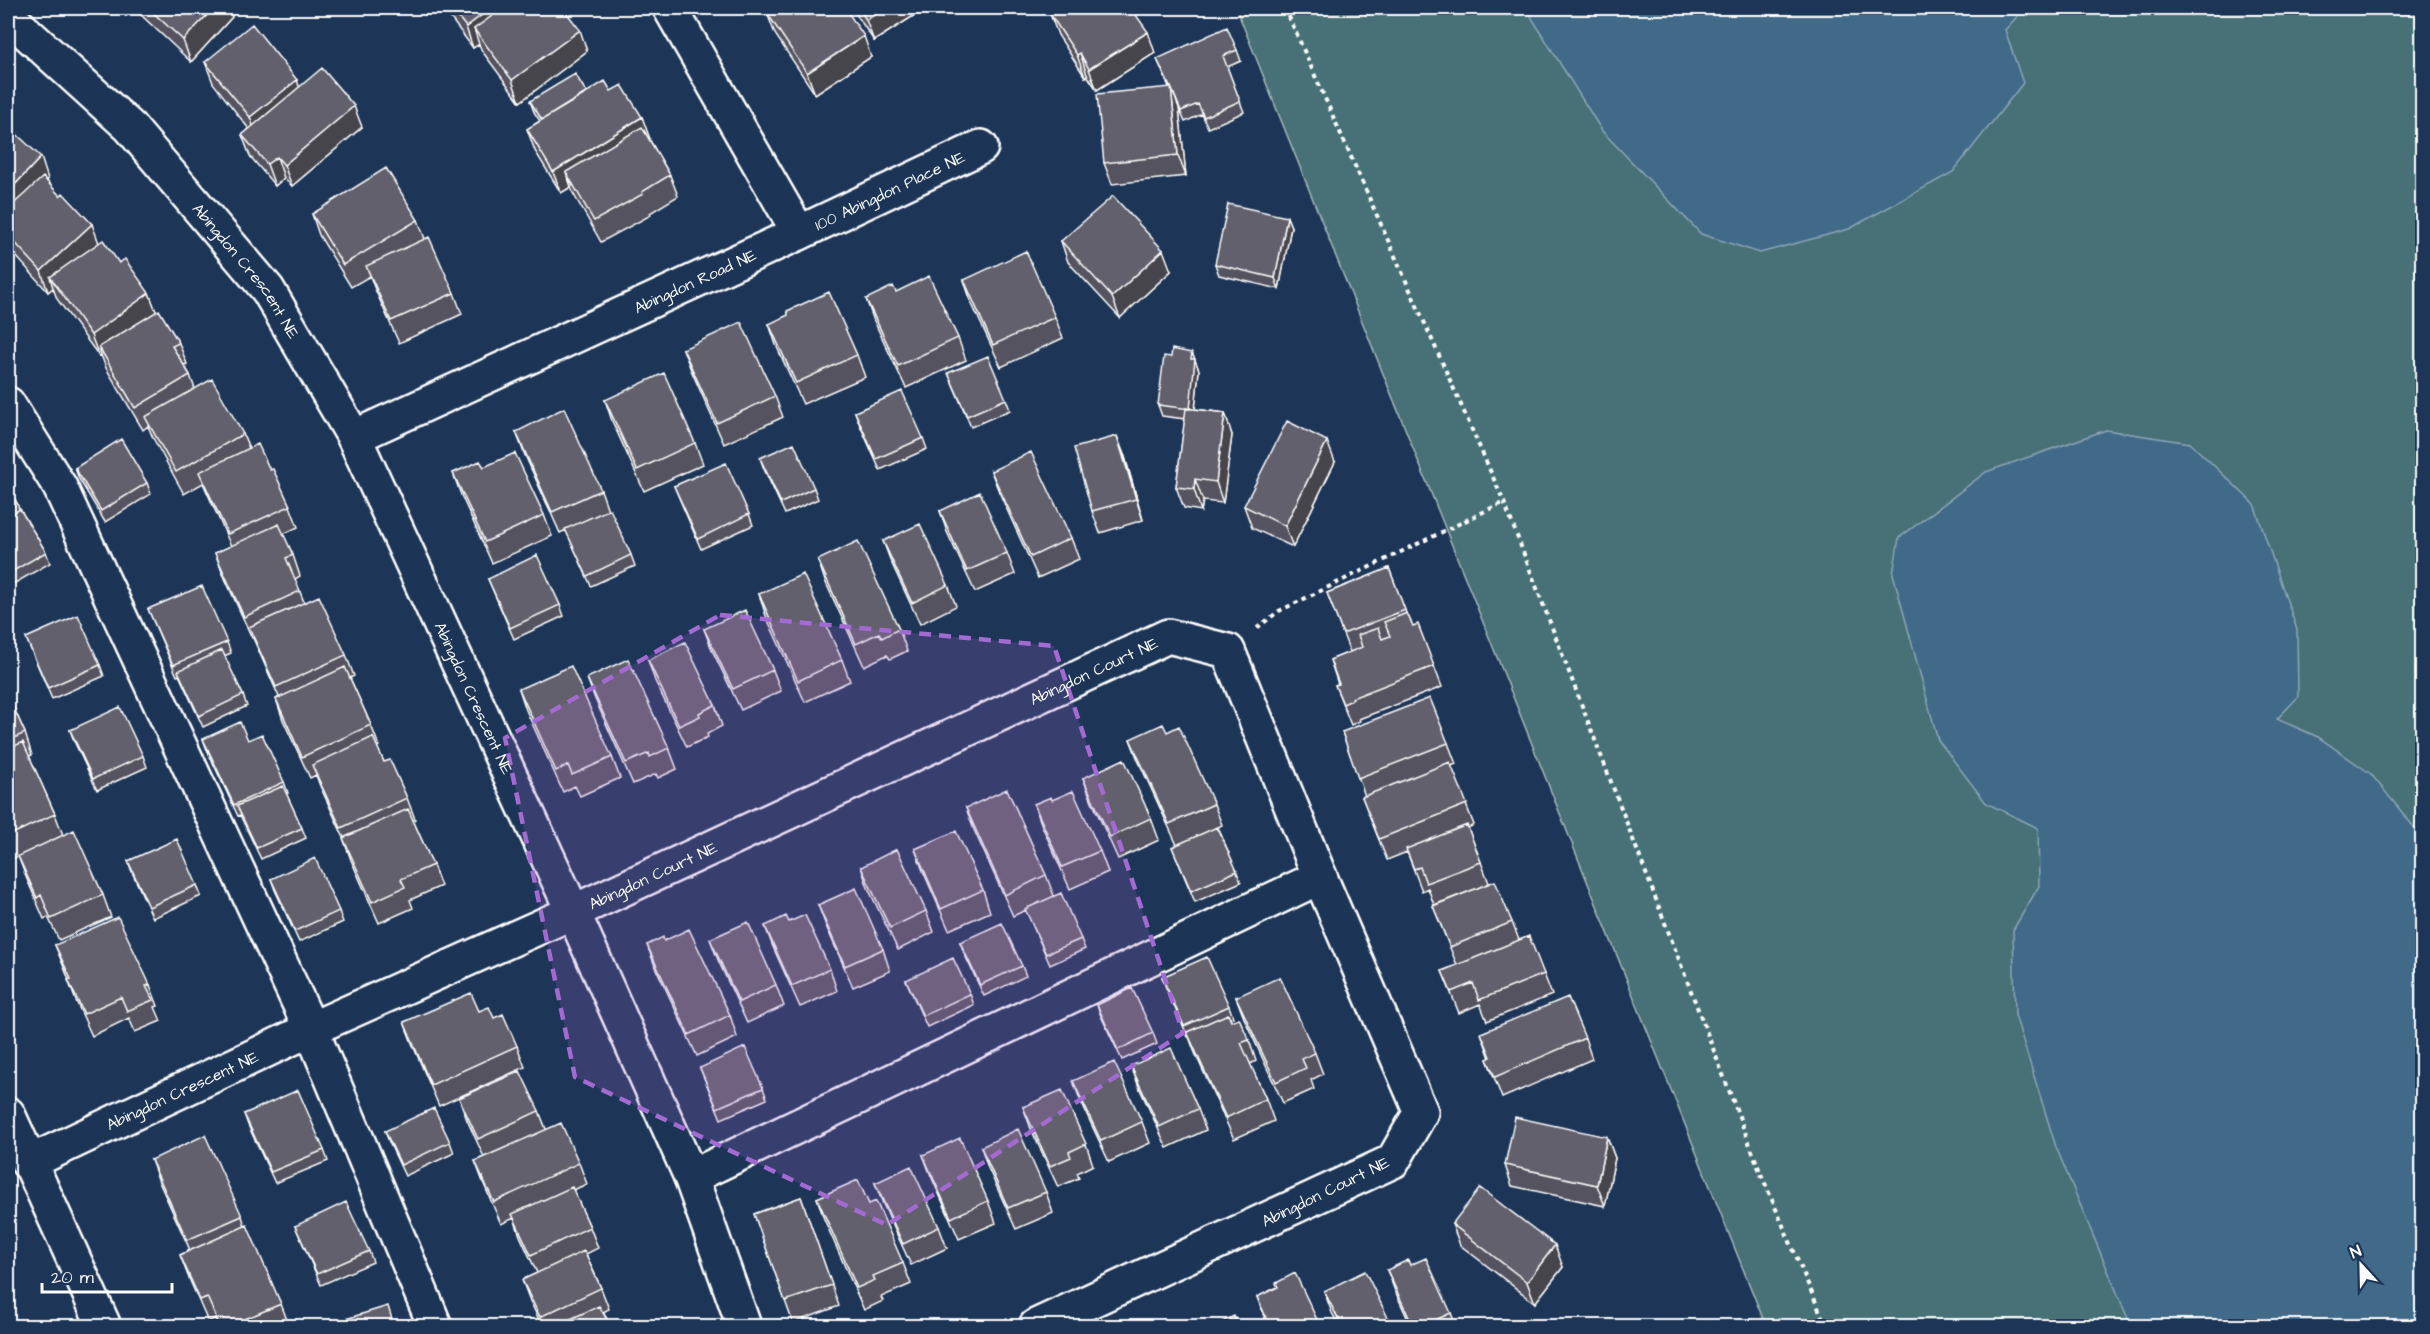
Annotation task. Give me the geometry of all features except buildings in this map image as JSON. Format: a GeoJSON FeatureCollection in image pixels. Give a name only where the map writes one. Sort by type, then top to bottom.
{"type":"FeatureCollection","features":[{"type":"Feature","properties":{"kind":"street"},"geometry":{"type":"LineString","coordinates":[[670,8],[799,233]]}},
{"type":"Feature","properties":{"kind":"street","name":"Abingdon Crescent NE"},"geometry":{"type":"LineString","coordinates":[[8,16],[130,127],[268,291],[354,437],[573,912],[311,1029],[28,1163]]}},
{"type":"Feature","properties":{"kind":"street","name":"100 Abingdon Place NE"},"geometry":{"type":"LineString","coordinates":[[799,233],[981,147]]}},
{"type":"Feature","properties":{"kind":"street","name":"Abingdon Road NE"},"geometry":{"type":"LineString","coordinates":[[354,437],[799,233]]}},
{"type":"Feature","properties":{"kind":"street"},"geometry":{"type":"LineString","coordinates":[[8,404],[60,487],[311,1029],[435,1326]]}},
{"type":"Feature","properties":{"kind":"street","name":"Abingdon Court NE"},"geometry":{"type":"LineString","coordinates":[[744,1326],[691,1177],[573,912],[1168,636],[1228,651],[1320,877],[1421,1112],[1393,1161],[1036,1326]]}},
{"type":"Feature","properties":{"kind":"street"},"geometry":{"type":"LineString","coordinates":[[691,1177],[1320,877]]}},
{"type":"Feature","properties":{"kind":"street"},"geometry":{"type":"LineString","coordinates":[[8,1114],[28,1163],[104,1326]]}},
{"type":"Feature","properties":{"kind":"path"},"geometry":{"type":"LineString","coordinates":[[1285,8],[1504,502],[1761,1174],[1826,1326]]}},
{"type":"Feature","properties":{"kind":"path"},"geometry":{"type":"LineString","coordinates":[[1228,651],[1279,611],[1504,502]]}},
{"type":"Feature","properties":{"kind":"highlighted area"},"geometry":{"type":"Polygon","coordinates":[[[720,615],[1054,646],[1183,1033],[887,1225],[575,1077],[505,738],[720,615]]]}},
{"type":"Feature","properties":{"kind":"green space"},"geometry":{"type":"Polygon","coordinates":[[[1236,8],[2422,8],[2422,1326],[1766,1326],[1236,8]]]}},
{"type":"Feature","properties":{"kind":"water"},"geometry":{"type":"Polygon","coordinates":[[[1528,8],[2025,8],[2005,30],[2023,83],[1953,172],[1849,229],[1760,253],[1701,234],[1602,131],[1533,20],[1528,8]]]}},
{"type":"Feature","properties":{"kind":"water"},"geometry":{"type":"Polygon","coordinates":[[[2106,430],[2190,443],[2254,504],[2297,630],[2298,697],[2277,719],[2318,737],[2371,774],[2422,837],[2422,1326],[2131,1326],[2056,1147],[2015,1015],[2013,930],[2039,886],[2038,828],[1986,803],[1938,740],[1893,574],[1899,538],[1986,472],[2106,430]]]}}]}
